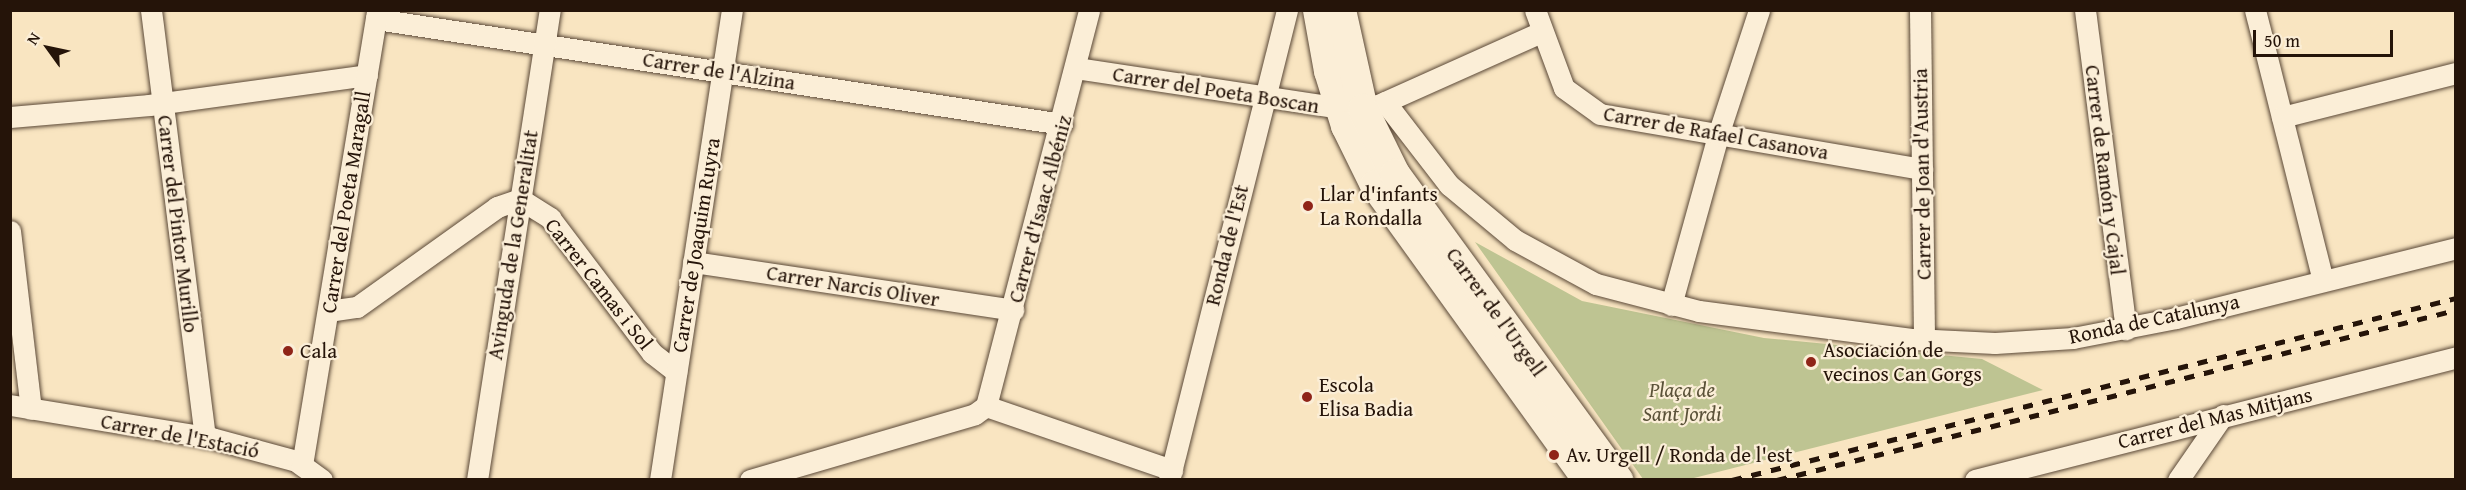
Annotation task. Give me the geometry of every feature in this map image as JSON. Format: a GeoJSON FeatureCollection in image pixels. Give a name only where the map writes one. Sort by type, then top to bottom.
{"type":"FeatureCollection","features":[{"type":"Feature","properties":{"kind":"street","name":"Carrer del Pintor Murillo"},"geometry":{"type":"LineString","coordinates":[[151,10],[205,438]]}},
{"type":"Feature","properties":{"kind":"street","name":"Avinguda de la Generalitat"},"geometry":{"type":"LineString","coordinates":[[477,480],[550,10]]}},
{"type":"Feature","properties":{"kind":"street","name":"Carrer de Joaquim Ruyra"},"geometry":{"type":"LineString","coordinates":[[660,480],[732,10]]}},
{"type":"Feature","properties":{"kind":"street","name":"Carrer d'Isaac Albéniz"},"geometry":{"type":"LineString","coordinates":[[986,406],[1062,124],[1089,10]]}},
{"type":"Feature","properties":{"kind":"street","name":"Ronda de l'Est"},"geometry":{"type":"LineString","coordinates":[[1171,475],[1287,10]]}},
{"type":"Feature","properties":{"kind":"street"},"geometry":{"type":"LineString","coordinates":[[1318,10],[1329,71],[1361,107]]}},
{"type":"Feature","properties":{"kind":"street"},"geometry":{"type":"LineString","coordinates":[[1341,10],[1361,107]]}},
{"type":"Feature","properties":{"kind":"street","name":"Carrer de Rafael Casanova"},"geometry":{"type":"LineString","coordinates":[[1535,10],[1540,32],[1564,88],[1600,114],[1922,169]]}},
{"type":"Feature","properties":{"kind":"street"},"geometry":{"type":"LineString","coordinates":[[1671,305],[1719,135],[1759,10]]}},
{"type":"Feature","properties":{"kind":"street","name":"Carrer de Joan d'Austria"},"geometry":{"type":"LineString","coordinates":[[1920,10],[1923,338]]}},
{"type":"Feature","properties":{"kind":"street","name":"Carrer de Ramón y Cajal"},"geometry":{"type":"LineString","coordinates":[[2085,10],[2126,329]]}},
{"type":"Feature","properties":{"kind":"street"},"geometry":{"type":"LineString","coordinates":[[2255,10],[2323,281]]}},
{"type":"Feature","properties":{"kind":"street","name":"Carrer de l'Alzina"},"geometry":{"type":"LineString","coordinates":[[376,15],[544,45],[1062,124]]}},
{"type":"Feature","properties":{"kind":"street","name":"Carrer del Poeta Maragall"},"geometry":{"type":"LineString","coordinates":[[302,465],[376,15]]}},
{"type":"Feature","properties":{"kind":"street"},"geometry":{"type":"LineString","coordinates":[[1361,107],[1540,32]]}},
{"type":"Feature","properties":{"kind":"street","name":"Carrer del Poeta Boscan"},"geometry":{"type":"LineString","coordinates":[[1076,68],[1361,107]]}},
{"type":"Feature","properties":{"kind":"street"},"geometry":{"type":"LineString","coordinates":[[2282,117],[2456,73]]}},
{"type":"Feature","properties":{"kind":"street"},"geometry":{"type":"LineString","coordinates":[[10,117],[163,103],[367,75]]}},
{"type":"Feature","properties":{"kind":"street","name":"Ronda de Catalunya"},"geometry":{"type":"LineString","coordinates":[[1361,107],[1515,240],[1596,284],[1671,305],[1923,338],[1995,343],[2073,338],[2126,329],[2456,248]]}},
{"type":"Feature","properties":{"kind":"street","name":"Carrer de l'Urgell"},"geometry":{"type":"LineString","coordinates":[[1361,107],[1349,135],[1375,184],[1588,480]]}},
{"type":"Feature","properties":{"kind":"street","name":"Carrer de l'Urgell"},"geometry":{"type":"LineString","coordinates":[[1361,107],[1395,174],[1618,480]]}},
{"type":"Feature","properties":{"kind":"street"},"geometry":{"type":"LineString","coordinates":[[328,311],[357,307],[497,207],[520,199]]}},
{"type":"Feature","properties":{"kind":"street","name":"Carrer Camas i Sol"},"geometry":{"type":"LineString","coordinates":[[520,199],[550,218],[652,353],[676,372]]}},
{"type":"Feature","properties":{"kind":"street"},"geometry":{"type":"LineString","coordinates":[[10,231],[21,407]]}},
{"type":"Feature","properties":{"kind":"street","name":"Carrer Narcis Oliver"},"geometry":{"type":"LineString","coordinates":[[693,262],[1013,310]]}},
{"type":"Feature","properties":{"kind":"street","name":"Carrer del Mas Mitjans"},"geometry":{"type":"LineString","coordinates":[[1975,480],[2456,357]]}},
{"type":"Feature","properties":{"kind":"street"},"geometry":{"type":"LineString","coordinates":[[750,480],[810,471],[975,414],[986,406],[1171,475]]}},
{"type":"Feature","properties":{"kind":"street","name":"Carrer de l'Estació"},"geometry":{"type":"LineString","coordinates":[[21,407],[205,438],[302,465],[322,480]]}},
{"type":"Feature","properties":{"kind":"street"},"geometry":{"type":"LineString","coordinates":[[2178,480],[2223,415]]}},
{"type":"Feature","properties":{"kind":"green space","name":"Plaça de Sant Jordi"},"geometry":{"type":"Polygon","coordinates":[[[1475,242],[1582,301],[1764,338],[1982,359],[2043,390],[1690,479],[1643,479],[1475,242]]]}},
{"type":"Feature","properties":{"kind":"railway"},"geometry":{"type":"LineString","coordinates":[[1732,480],[2456,298]]}},
{"type":"Feature","properties":{"kind":"railway"},"geometry":{"type":"LineString","coordinates":[[1777,480],[2456,310]]}},
{"type":"Feature","properties":{"kind":"place","name":"Llar d'infants La Rondalla"},"geometry":{"type":"Point","coordinates":[1308,206]}},
{"type":"Feature","properties":{"kind":"place","name":"Cala"},"geometry":{"type":"Point","coordinates":[288,351]}},
{"type":"Feature","properties":{"kind":"place","name":"Asociación de vecinos Can Gorgs"},"geometry":{"type":"Point","coordinates":[1811,362]}},
{"type":"Feature","properties":{"kind":"place","name":"Escola Elisa Badia"},"geometry":{"type":"Point","coordinates":[1307,397]}},
{"type":"Feature","properties":{"kind":"place","name":"Av. Urgell / Ronda de l'est"},"geometry":{"type":"Point","coordinates":[1554,455]}}]}
